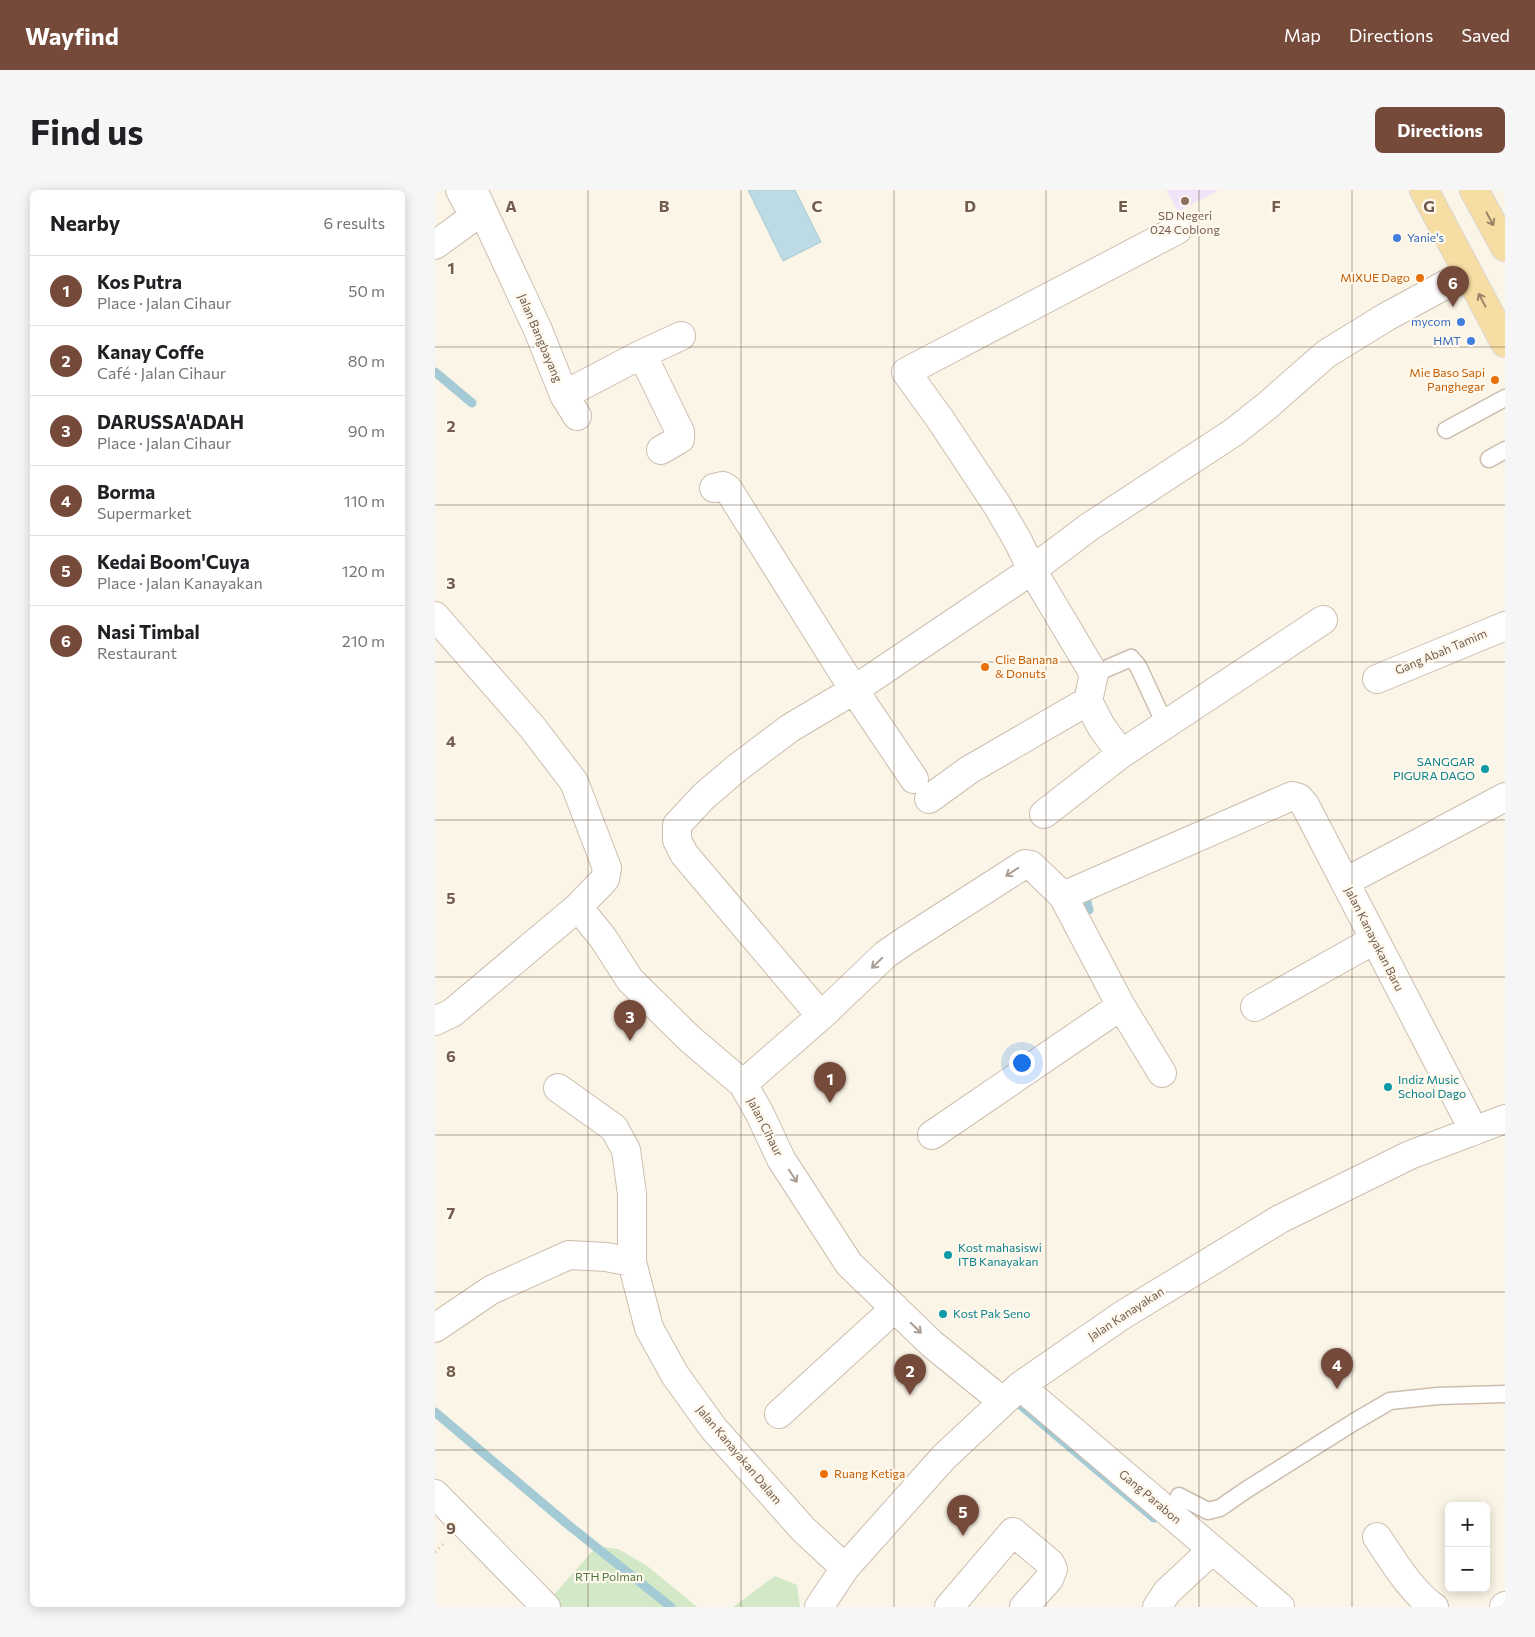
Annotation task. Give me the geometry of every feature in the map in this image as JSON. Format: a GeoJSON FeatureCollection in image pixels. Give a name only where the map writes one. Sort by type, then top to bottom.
{"type":"FeatureCollection","features":[{"type":"Feature","properties":{"kind":"main road"},"geometry":{"type":"LineString","coordinates":[[1425,190],[1505,343]]}},
{"type":"Feature","properties":{"kind":"main road"},"geometry":{"type":"LineString","coordinates":[[1474,190],[1505,247]]}},
{"type":"Feature","properties":{"kind":"street"},"geometry":{"type":"LineString","coordinates":[[435,244],[468,221],[471,216],[472,212],[460,190]]}},
{"type":"Feature","properties":{"kind":"street","name":"Jalan Bangbayang"},"geometry":{"type":"LineString","coordinates":[[473,190],[571,406],[642,354],[681,336]]}},
{"type":"Feature","properties":{"kind":"street"},"geometry":{"type":"LineString","coordinates":[[1121,754],[1101,726],[1088,700],[1094,674],[1032,570],[1018,541],[969,462],[905,372],[1177,230]]}},
{"type":"Feature","properties":{"kind":"street"},"geometry":{"type":"LineString","coordinates":[[821,1016],[684,854],[677,840],[677,825],[704,796],[737,768],[791,728],[854,690],[1032,570],[1089,527],[1234,432],[1326,354],[1386,317],[1467,272]]}},
{"type":"Feature","properties":{"kind":"street"},"geometry":{"type":"LineString","coordinates":[[642,354],[679,432],[680,439],[661,450]]}},
{"type":"Feature","properties":{"kind":"street"},"geometry":{"type":"LineString","coordinates":[[714,488],[723,486],[728,489],[854,690],[922,789],[969,770],[1088,700]]}},
{"type":"Feature","properties":{"kind":"street"},"geometry":{"type":"LineString","coordinates":[[435,616],[532,727],[574,782],[607,868],[605,879],[578,906],[452,1013],[435,1021]]}},
{"type":"Feature","properties":{"kind":"street"},"geometry":{"type":"LineString","coordinates":[[1044,814],[1121,754],[1323,620]]}},
{"type":"Feature","properties":{"kind":"street","name":"Gang Abah Tamim"},"geometry":{"type":"LineString","coordinates":[[1377,679],[1505,626]]}},
{"type":"Feature","properties":{"kind":"street"},"geometry":{"type":"LineString","coordinates":[[1162,1073],[1121,1006],[1063,896],[1292,796],[1299,798],[1305,805],[1345,882]]}},
{"type":"Feature","properties":{"kind":"street","name":"Jalan Kanayakan Baru"},"geometry":{"type":"LineString","coordinates":[[1474,1131],[1345,882],[1505,797]]}},
{"type":"Feature","properties":{"kind":"street","name":"Jalan Cihaur"},"geometry":{"type":"LineString","coordinates":[[1011,1394],[933,1344],[849,1264],[781,1159],[760,1114],[743,1084],[821,1016],[886,954],[1025,864],[1031,865],[1063,896]]}},
{"type":"Feature","properties":{"kind":"street"},"geometry":{"type":"LineString","coordinates":[[578,906],[603,938],[630,980],[690,1039],[743,1084]]}},
{"type":"Feature","properties":{"kind":"street"},"geometry":{"type":"LineString","coordinates":[[1255,1006],[1374,940]]}},
{"type":"Feature","properties":{"kind":"street"},"geometry":{"type":"LineString","coordinates":[[932,1136],[1121,1006]]}},
{"type":"Feature","properties":{"kind":"street","name":"Jalan Kanayakan Dalam"},"geometry":{"type":"LineString","coordinates":[[558,1088],[614,1128],[626,1150],[632,1194],[632,1262],[649,1328],[675,1375],[714,1429],[803,1529],[845,1568]]}},
{"type":"Feature","properties":{"kind":"street","name":"Jalan Kanayakan"},"geometry":{"type":"LineString","coordinates":[[819,1607],[845,1568],[944,1457],[1011,1394],[1121,1316],[1280,1219],[1410,1155],[1505,1119]]}},
{"type":"Feature","properties":{"kind":"street"},"geometry":{"type":"LineString","coordinates":[[435,1328],[491,1290],[569,1255],[606,1257],[632,1262]]}},
{"type":"Feature","properties":{"kind":"street"},"geometry":{"type":"LineString","coordinates":[[779,1414],[895,1308]]}},
{"type":"Feature","properties":{"kind":"street","name":"Gang Parabon"},"geometry":{"type":"LineString","coordinates":[[1011,1394],[1213,1550],[1281,1607]]}},
{"type":"Feature","properties":{"kind":"street"},"geometry":{"type":"LineString","coordinates":[[435,1494],[546,1607]]}},
{"type":"Feature","properties":{"kind":"street"},"geometry":{"type":"LineString","coordinates":[[949,1607],[1013,1532],[1050,1563],[1053,1569],[1049,1579],[1024,1607]]}},
{"type":"Feature","properties":{"kind":"street"},"geometry":{"type":"LineString","coordinates":[[1377,1538],[1403,1575],[1428,1603],[1434,1607]]}},
{"type":"Feature","properties":{"kind":"street"},"geometry":{"type":"LineString","coordinates":[[1157,1607],[1167,1592],[1213,1550]]}},
{"type":"Feature","properties":{"kind":"lane"},"geometry":{"type":"LineString","coordinates":[[1446,430],[1505,398]]}},
{"type":"Feature","properties":{"kind":"lane"},"geometry":{"type":"LineString","coordinates":[[1489,459],[1505,450]]}},
{"type":"Feature","properties":{"kind":"lane"},"geometry":{"type":"LineString","coordinates":[[1094,674],[1131,658],[1138,666],[1165,724]]}},
{"type":"Feature","properties":{"kind":"lane"},"geometry":{"type":"LineString","coordinates":[[1179,1496],[1208,1511],[1220,1508],[1345,1427],[1390,1402],[1438,1396],[1505,1394]]}},
{"type":"Feature","properties":{"kind":"shaded area","name":"SD Negeri 024 Coblong"},"geometry":{"type":"Polygon","coordinates":[[[1166,190],[1219,190],[1178,212],[1166,190]]]}},
{"type":"Feature","properties":{"kind":"green space","name":"RTH Polman"},"geometry":{"type":"Polygon","coordinates":[[[597,1546],[618,1549],[646,1565],[697,1607],[554,1607],[550,1599],[597,1546]]]}},
{"type":"Feature","properties":{"kind":"green space"},"geometry":{"type":"Polygon","coordinates":[[[775,1576],[797,1585],[800,1607],[733,1607],[775,1576]]]}},
{"type":"Feature","properties":{"kind":"water"},"geometry":{"type":"Polygon","coordinates":[[[748,190],[795,190],[821,242],[783,261],[748,190]]]}},
{"type":"Feature","properties":{"kind":"waterway"},"geometry":{"type":"LineString","coordinates":[[435,372],[472,403]]}},
{"type":"Feature","properties":{"kind":"waterway"},"geometry":{"type":"LineString","coordinates":[[1089,910],[1087,898],[1092,892]]}},
{"type":"Feature","properties":{"kind":"waterway"},"geometry":{"type":"LineString","coordinates":[[1018,1403],[1154,1518]]}},
{"type":"Feature","properties":{"kind":"waterway"},"geometry":{"type":"LineString","coordinates":[[435,1412],[566,1523],[671,1607]]}},
{"type":"Feature","properties":{"kind":"place","name":"SD Negeri 024 Coblong"},"geometry":{"type":"Point","coordinates":[1185,201]}},
{"type":"Feature","properties":{"kind":"place","name":"Yanie's"},"geometry":{"type":"Point","coordinates":[1397,238]}},
{"type":"Feature","properties":{"kind":"place","name":"MIXUE Dago"},"geometry":{"type":"Point","coordinates":[1420,278]}},
{"type":"Feature","properties":{"kind":"place","name":"Nasi Timbal"},"geometry":{"type":"Point","coordinates":[1453,307]}},
{"type":"Feature","properties":{"kind":"place","name":"mycom"},"geometry":{"type":"Point","coordinates":[1461,322]}},
{"type":"Feature","properties":{"kind":"place","name":"HMT"},"geometry":{"type":"Point","coordinates":[1471,341]}},
{"type":"Feature","properties":{"kind":"place","name":"Mie Baso Sapi Panghegar"},"geometry":{"type":"Point","coordinates":[1495,380]}},
{"type":"Feature","properties":{"kind":"place","name":"Clie Banana & Donuts"},"geometry":{"type":"Point","coordinates":[985,667]}},
{"type":"Feature","properties":{"kind":"place","name":"SANGGAR PIGURA DAGO"},"geometry":{"type":"Point","coordinates":[1485,769]}},
{"type":"Feature","properties":{"kind":"place","name":"DARUSSA'ADAH"},"geometry":{"type":"Point","coordinates":[630,1041]}},
{"type":"Feature","properties":{"kind":"place","name":"Indiz Music School Dago"},"geometry":{"type":"Point","coordinates":[1388,1087]}},
{"type":"Feature","properties":{"kind":"place","name":"Kos Putra"},"geometry":{"type":"Point","coordinates":[830,1103]}},
{"type":"Feature","properties":{"kind":"place","name":"Kost mahasiswi ITB Kanayakan"},"geometry":{"type":"Point","coordinates":[948,1255]}},
{"type":"Feature","properties":{"kind":"place","name":"Kost Pak Seno"},"geometry":{"type":"Point","coordinates":[943,1314]}},
{"type":"Feature","properties":{"kind":"place","name":"Borma"},"geometry":{"type":"Point","coordinates":[1337,1389]}},
{"type":"Feature","properties":{"kind":"place","name":"Kanay Coffe"},"geometry":{"type":"Point","coordinates":[910,1395]}},
{"type":"Feature","properties":{"kind":"place","name":"Ruang Ketiga"},"geometry":{"type":"Point","coordinates":[824,1474]}},
{"type":"Feature","properties":{"kind":"place","name":"Kedai Boom'Cuya"},"geometry":{"type":"Point","coordinates":[963,1536]}}]}
